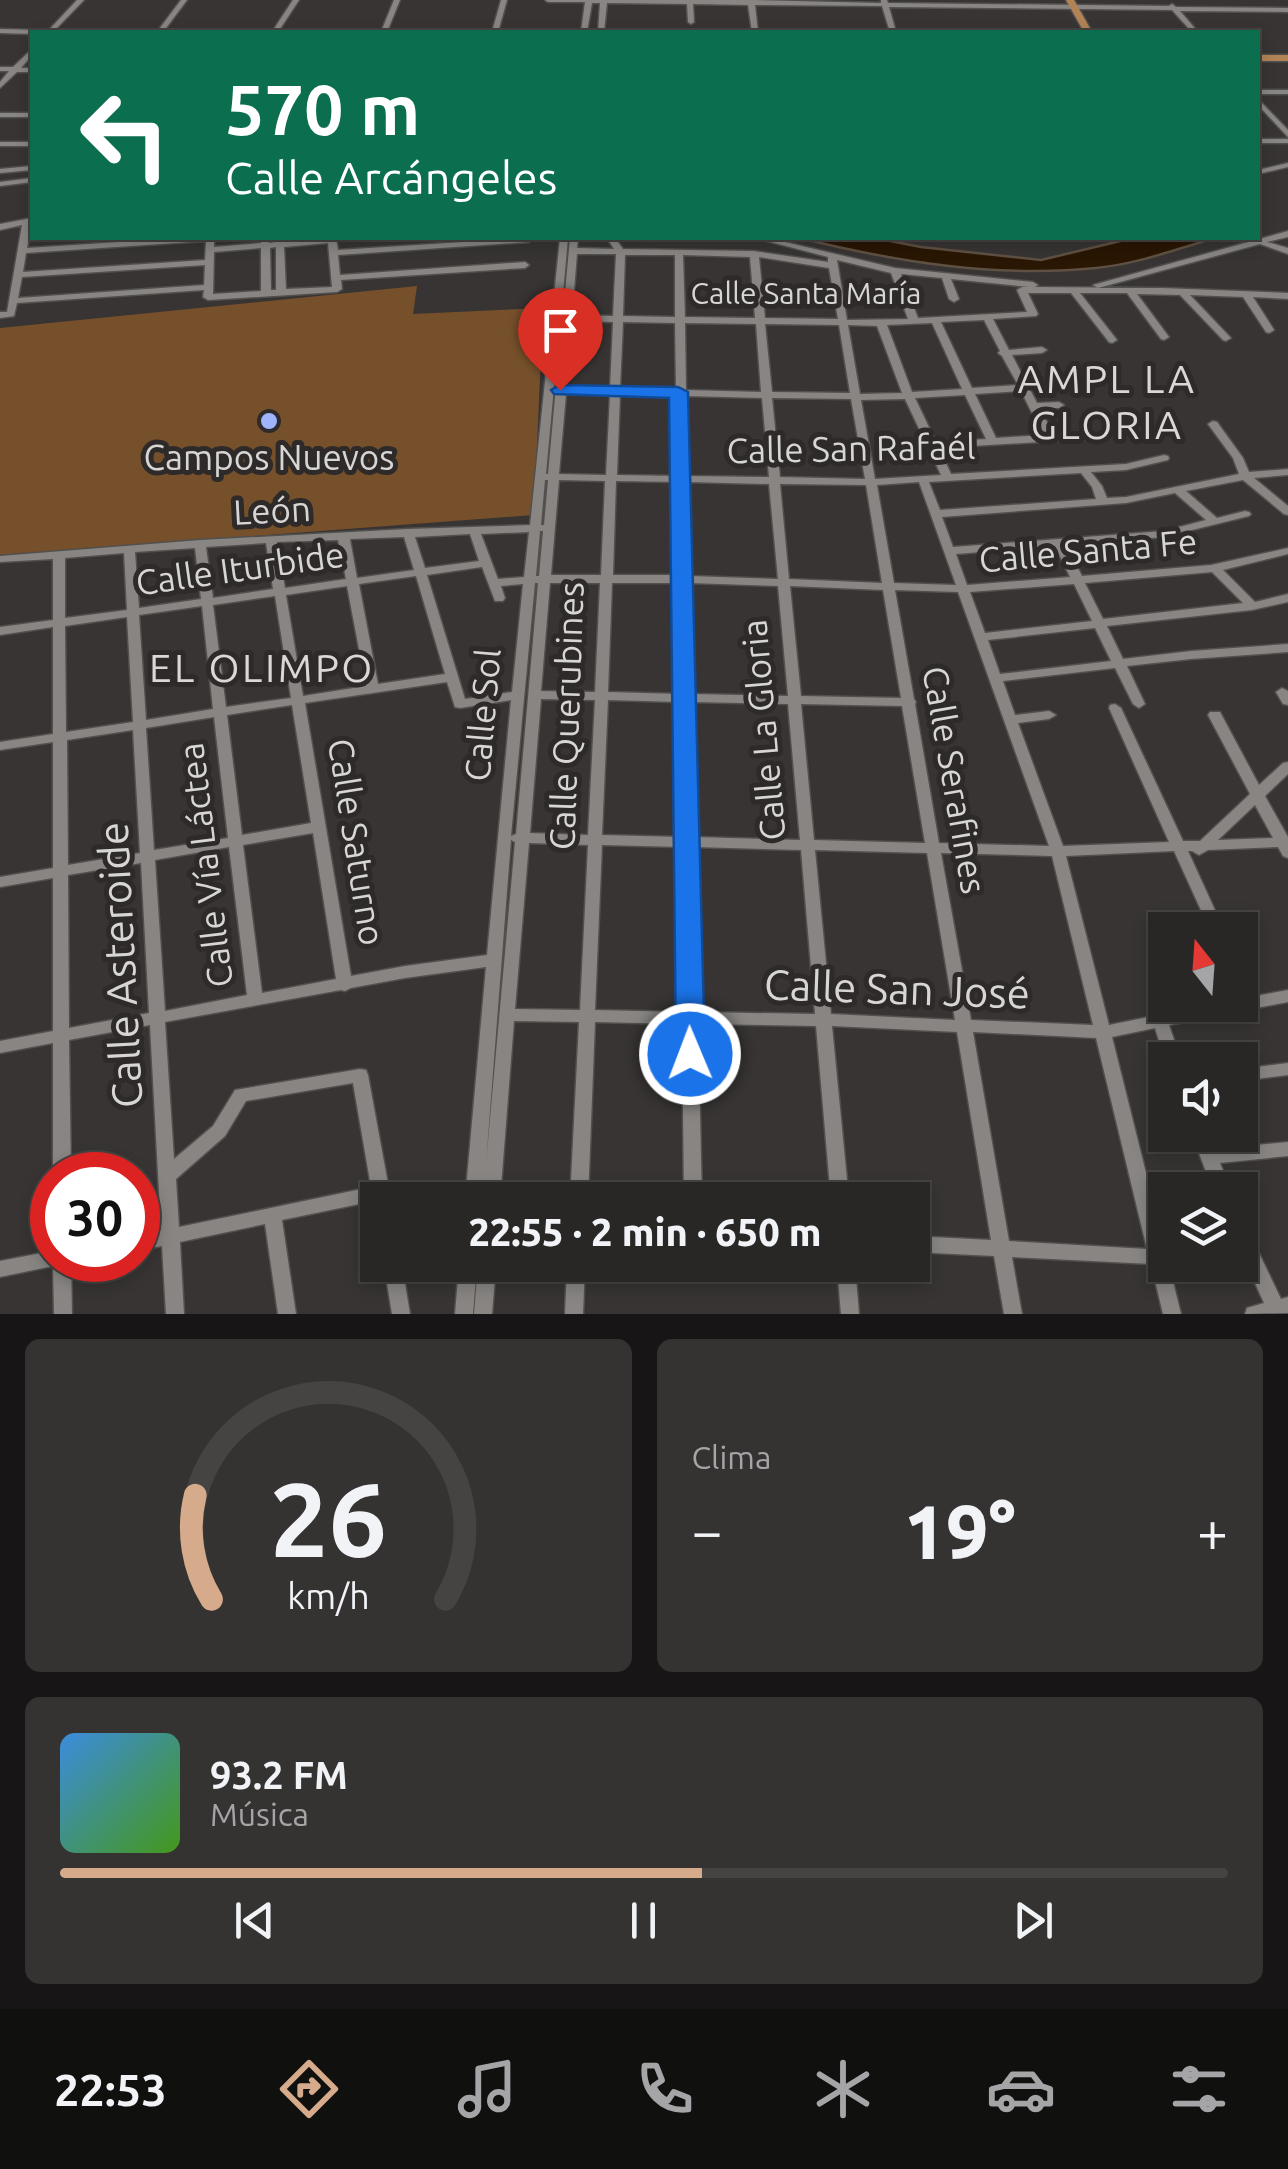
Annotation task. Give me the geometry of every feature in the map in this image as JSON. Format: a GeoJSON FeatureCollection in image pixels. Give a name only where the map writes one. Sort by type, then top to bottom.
{"type":"FeatureCollection","features":[{"type":"Feature","properties":{"kind":"main road"},"geometry":{"type":"LineString","coordinates":[[1067,4],[1076,30]]}},
{"type":"Feature","properties":{"kind":"main road"},"geometry":{"type":"LineString","coordinates":[[1067,4],[1086,30]]}},
{"type":"Feature","properties":{"kind":"main road"},"geometry":{"type":"LineString","coordinates":[[1260,55],[1288,56]]}},
{"type":"Feature","properties":{"kind":"street"},"geometry":{"type":"LineString","coordinates":[[52,30],[80,0]]}},
{"type":"Feature","properties":{"kind":"street"},"geometry":{"type":"LineString","coordinates":[[162,30],[184,0]]}},
{"type":"Feature","properties":{"kind":"street"},"geometry":{"type":"LineString","coordinates":[[276,30],[296,0]]}},
{"type":"Feature","properties":{"kind":"street"},"geometry":{"type":"LineString","coordinates":[[385,30],[397,0]]}},
{"type":"Feature","properties":{"kind":"street"},"geometry":{"type":"LineString","coordinates":[[496,30],[504,0]]}},
{"type":"Feature","properties":{"kind":"street"},"geometry":{"type":"LineString","coordinates":[[548,0],[1067,4],[1288,10]]}},
{"type":"Feature","properties":{"kind":"street"},"geometry":{"type":"LineString","coordinates":[[584,30],[588,0]]}},
{"type":"Feature","properties":{"kind":"street"},"geometry":{"type":"LineString","coordinates":[[600,30],[604,0]]}},
{"type":"Feature","properties":{"kind":"street"},"geometry":{"type":"LineString","coordinates":[[1168,0],[1193,30]]}},
{"type":"Feature","properties":{"kind":"street"},"geometry":{"type":"LineString","coordinates":[[690,2],[691,22]]}},
{"type":"Feature","properties":{"kind":"street"},"geometry":{"type":"LineString","coordinates":[[751,2],[755,30]]}},
{"type":"Feature","properties":{"kind":"street"},"geometry":{"type":"LineString","coordinates":[[885,3],[892,30]]}},
{"type":"Feature","properties":{"kind":"street"},"geometry":{"type":"LineString","coordinates":[[0,31],[30,32]]}},
{"type":"Feature","properties":{"kind":"street"},"geometry":{"type":"LineString","coordinates":[[0,86],[30,53]]}},
{"type":"Feature","properties":{"kind":"street"},"geometry":{"type":"LineString","coordinates":[[0,69],[30,70]]}},
{"type":"Feature","properties":{"kind":"street"},"geometry":{"type":"LineString","coordinates":[[1260,92],[1288,92]]}},
{"type":"Feature","properties":{"kind":"street"},"geometry":{"type":"LineString","coordinates":[[1260,103],[1288,138]]}},
{"type":"Feature","properties":{"kind":"street"},"geometry":{"type":"LineString","coordinates":[[0,114],[30,115]]}},
{"type":"Feature","properties":{"kind":"street"},"geometry":{"type":"LineString","coordinates":[[1260,141],[1288,138]]}},
{"type":"Feature","properties":{"kind":"street"},"geometry":{"type":"LineString","coordinates":[[0,144],[30,144]]}},
{"type":"Feature","properties":{"kind":"street"},"geometry":{"type":"LineString","coordinates":[[1260,172],[1288,165]]}},
{"type":"Feature","properties":{"kind":"street"},"geometry":{"type":"LineString","coordinates":[[0,171],[30,168]]}},
{"type":"Feature","properties":{"kind":"street"},"geometry":{"type":"LineString","coordinates":[[0,184],[30,180]]}},
{"type":"Feature","properties":{"kind":"street"},"geometry":{"type":"LineString","coordinates":[[0,227],[30,226],[10,314],[0,315]]}},
{"type":"Feature","properties":{"kind":"street"},"geometry":{"type":"LineString","coordinates":[[1105,285],[1264,244],[1288,234]]}},
{"type":"Feature","properties":{"kind":"street"},"geometry":{"type":"LineString","coordinates":[[22,251],[306,240]]}},
{"type":"Feature","properties":{"kind":"street"},"geometry":{"type":"LineString","coordinates":[[332,240],[337,283]]}},
{"type":"Feature","properties":{"kind":"street"},"geometry":{"type":"LineString","coordinates":[[334,253],[512,240]]}},
{"type":"Feature","properties":{"kind":"street"},"geometry":{"type":"LineString","coordinates":[[12,301],[266,293],[337,283],[524,269],[526,240]]}},
{"type":"Feature","properties":{"kind":"street","name":"Calle Sol"},"geometry":{"type":"LineString","coordinates":[[476,1182],[528,581],[541,528],[546,477],[564,240]]}},
{"type":"Feature","properties":{"kind":"street"},"geometry":{"type":"LineString","coordinates":[[613,240],[622,252]]}},
{"type":"Feature","properties":{"kind":"street"},"geometry":{"type":"LineString","coordinates":[[765,240],[833,262]]}},
{"type":"Feature","properties":{"kind":"street"},"geometry":{"type":"LineString","coordinates":[[280,241],[281,292]]}},
{"type":"Feature","properties":{"kind":"street"},"geometry":{"type":"LineString","coordinates":[[208,292],[210,242]]}},
{"type":"Feature","properties":{"kind":"street"},"geometry":{"type":"LineString","coordinates":[[265,242],[266,293]]}},
{"type":"Feature","properties":{"kind":"street"},"geometry":{"type":"LineString","coordinates":[[573,244],[622,252],[754,254],[946,278],[1105,285],[1162,292]]}},
{"type":"Feature","properties":{"kind":"street","name":"Calle Sol"},"geometry":{"type":"LineString","coordinates":[[546,477],[560,390],[560,318],[573,244]]}},
{"type":"Feature","properties":{"kind":"street"},"geometry":{"type":"LineString","coordinates":[[1264,244],[1288,251]]}},
{"type":"Feature","properties":{"kind":"street","name":"Calle Querubines"},"geometry":{"type":"LineString","coordinates":[[580,1182],[612,392],[622,252]]}},
{"type":"Feature","properties":{"kind":"street"},"geometry":{"type":"LineString","coordinates":[[679,253],[678,392],[693,1182]]}},
{"type":"Feature","properties":{"kind":"street","name":"Calle La Gloria"},"geometry":{"type":"LineString","coordinates":[[754,254],[838,1182]]}},
{"type":"Feature","properties":{"kind":"street"},"geometry":{"type":"LineString","coordinates":[[18,274],[209,262]]}},
{"type":"Feature","properties":{"kind":"street","name":"Calle Serafines"},"geometry":{"type":"LineString","coordinates":[[833,262],[1004,1248],[1012,1314]]}},
{"type":"Feature","properties":{"kind":"street"},"geometry":{"type":"LineString","coordinates":[[895,271],[914,321]]}},
{"type":"Feature","properties":{"kind":"street"},"geometry":{"type":"LineString","coordinates":[[946,278],[954,299]]}},
{"type":"Feature","properties":{"kind":"street","name":"Calle Santa María"},"geometry":{"type":"LineString","coordinates":[[560,318],[881,323],[1033,314],[1022,290],[1074,291]]}},
{"type":"Feature","properties":{"kind":"street"},"geometry":{"type":"LineString","coordinates":[[1074,291],[1288,296]]}},
{"type":"Feature","properties":{"kind":"street"},"geometry":{"type":"LineString","coordinates":[[1074,291],[1112,340]]}},
{"type":"Feature","properties":{"kind":"street"},"geometry":{"type":"LineString","coordinates":[[1131,292],[1164,337]]}},
{"type":"Feature","properties":{"kind":"street"},"geometry":{"type":"LineString","coordinates":[[1183,293],[1226,338]]}},
{"type":"Feature","properties":{"kind":"street"},"geometry":{"type":"LineString","coordinates":[[1247,296],[1269,330]]}},
{"type":"Feature","properties":{"kind":"street"},"geometry":{"type":"LineString","coordinates":[[986,317],[1050,438]]}},
{"type":"Feature","properties":{"kind":"street"},"geometry":{"type":"LineString","coordinates":[[935,320],[992,441]]}},
{"type":"Feature","properties":{"kind":"street"},"geometry":{"type":"LineString","coordinates":[[881,323],[908,394],[947,477]]}},
{"type":"Feature","properties":{"kind":"street"},"geometry":{"type":"LineString","coordinates":[[1003,352],[1042,350]]}},
{"type":"Feature","properties":{"kind":"street"},"geometry":{"type":"LineString","coordinates":[[560,390],[858,396],[1022,388]]}},
{"type":"Feature","properties":{"kind":"street"},"geometry":{"type":"LineString","coordinates":[[1032,406],[1059,406]]}},
{"type":"Feature","properties":{"kind":"street"},"geometry":{"type":"LineString","coordinates":[[1213,424],[1238,458],[1244,476],[1288,512]]}},
{"type":"Feature","properties":{"kind":"street"},"geometry":{"type":"LineString","coordinates":[[932,445],[1089,436]]}},
{"type":"Feature","properties":{"kind":"street","name":"Calle San Rafaél"},"geometry":{"type":"LineString","coordinates":[[546,477],[872,482],[1126,467],[1164,458]]}},
{"type":"Feature","properties":{"kind":"street"},"geometry":{"type":"LineString","coordinates":[[1082,468],[1097,486],[1103,502]]}},
{"type":"Feature","properties":{"kind":"street"},"geometry":{"type":"LineString","coordinates":[[935,514],[1103,502],[1244,476],[1288,472]]}},
{"type":"Feature","properties":{"kind":"street"},"geometry":{"type":"LineString","coordinates":[[922,479],[1058,850],[1148,1209]]}},
{"type":"Feature","properties":{"kind":"street"},"geometry":{"type":"LineString","coordinates":[[1177,489],[1216,522]]}},
{"type":"Feature","properties":{"kind":"street"},"geometry":{"type":"LineString","coordinates":[[949,551],[1168,533],[1245,514]]}},
{"type":"Feature","properties":{"kind":"street","name":"Calle Sol"},"geometry":{"type":"LineString","coordinates":[[492,1182],[544,579],[541,528]]}},
{"type":"Feature","properties":{"kind":"street","name":"León"},"geometry":{"type":"LineString","coordinates":[[0,558],[271,538],[541,528]]}},
{"type":"Feature","properties":{"kind":"street"},"geometry":{"type":"LineString","coordinates":[[474,530],[499,598]]}},
{"type":"Feature","properties":{"kind":"street"},"geometry":{"type":"LineString","coordinates":[[408,532],[460,704],[518,694]]}},
{"type":"Feature","properties":{"kind":"street"},"geometry":{"type":"LineString","coordinates":[[343,535],[373,689]]}},
{"type":"Feature","properties":{"kind":"street","name":"Calle Saturno"},"geometry":{"type":"LineString","coordinates":[[271,538],[301,700],[345,985]]}},
{"type":"Feature","properties":{"kind":"street"},"geometry":{"type":"LineString","coordinates":[[1059,542],[1139,704]]}},
{"type":"Feature","properties":{"kind":"street","name":"Calle Vía Láctea"},"geometry":{"type":"LineString","coordinates":[[200,543],[256,1001]]}},
{"type":"Feature","properties":{"kind":"street","name":"Calle Asteroide"},"geometry":{"type":"LineString","coordinates":[[129,548],[175,1314]]}},
{"type":"Feature","properties":{"kind":"street","name":"Calle Santa Fe"},"geometry":{"type":"LineString","coordinates":[[495,584],[605,578],[963,589],[1215,568],[1288,551]]}},
{"type":"Feature","properties":{"kind":"street"},"geometry":{"type":"LineString","coordinates":[[59,554],[62,1152]]}},
{"type":"Feature","properties":{"kind":"street","name":"Calle Iturbide"},"geometry":{"type":"LineString","coordinates":[[0,631],[487,563]]}},
{"type":"Feature","properties":{"kind":"street"},"geometry":{"type":"LineString","coordinates":[[1215,568],[1252,606]]}},
{"type":"Feature","properties":{"kind":"street"},"geometry":{"type":"LineString","coordinates":[[981,637],[1252,606],[1288,598]]}},
{"type":"Feature","properties":{"kind":"street"},"geometry":{"type":"LineString","coordinates":[[996,678],[1288,648]]}},
{"type":"Feature","properties":{"kind":"street"},"geometry":{"type":"LineString","coordinates":[[0,746],[452,677]]}},
{"type":"Feature","properties":{"kind":"street"},"geometry":{"type":"LineString","coordinates":[[534,695],[910,702]]}},
{"type":"Feature","properties":{"kind":"street"},"geometry":{"type":"LineString","coordinates":[[1115,708],[1209,912]]}},
{"type":"Feature","properties":{"kind":"street"},"geometry":{"type":"LineString","coordinates":[[1012,720],[1049,715]]}},
{"type":"Feature","properties":{"kind":"street"},"geometry":{"type":"LineString","coordinates":[[504,838],[1058,850],[1286,846],[1215,715]]}},
{"type":"Feature","properties":{"kind":"street"},"geometry":{"type":"LineString","coordinates":[[1186,863],[1288,766]]}},
{"type":"Feature","properties":{"kind":"street"},"geometry":{"type":"LineString","coordinates":[[0,882],[318,827]]}},
{"type":"Feature","properties":{"kind":"street"},"geometry":{"type":"LineString","coordinates":[[0,1047],[494,960]]}},
{"type":"Feature","properties":{"kind":"street","name":"Calle San José"},"geometry":{"type":"LineString","coordinates":[[1258,1001],[1288,996]]}},
{"type":"Feature","properties":{"kind":"street","name":"Calle San José"},"geometry":{"type":"LineString","coordinates":[[506,1015],[824,1020],[1104,1032],[1151,1022]]}},
{"type":"Feature","properties":{"kind":"street"},"geometry":{"type":"LineString","coordinates":[[1258,1073],[1288,1069]]}},
{"type":"Feature","properties":{"kind":"street"},"geometry":{"type":"LineString","coordinates":[[167,1176],[219,1131],[242,1095],[360,1075],[379,1182]]}},
{"type":"Feature","properties":{"kind":"street"},"geometry":{"type":"LineString","coordinates":[[1208,1158],[1288,1149]]}},
{"type":"Feature","properties":{"kind":"street"},"geometry":{"type":"LineString","coordinates":[[1206,1152],[1214,1172]]}},
{"type":"Feature","properties":{"kind":"street"},"geometry":{"type":"LineString","coordinates":[[160,1238],[360,1200]]}},
{"type":"Feature","properties":{"kind":"street"},"geometry":{"type":"LineString","coordinates":[[273,1216],[286,1314]]}},
{"type":"Feature","properties":{"kind":"street"},"geometry":{"type":"LineString","coordinates":[[930,1245],[1148,1256]]}},
{"type":"Feature","properties":{"kind":"street"},"geometry":{"type":"LineString","coordinates":[[0,1269],[30,1263]]}},
{"type":"Feature","properties":{"kind":"street"},"geometry":{"type":"LineString","coordinates":[[1254,1314],[1282,1306],[1258,1263]]}},
{"type":"Feature","properties":{"kind":"street"},"geometry":{"type":"LineString","coordinates":[[62,1282],[63,1314]]}},
{"type":"Feature","properties":{"kind":"street"},"geometry":{"type":"LineString","coordinates":[[396,1282],[401,1314]]}},
{"type":"Feature","properties":{"kind":"street"},"geometry":{"type":"LineString","coordinates":[[464,1314],[467,1282]]}},
{"type":"Feature","properties":{"kind":"street"},"geometry":{"type":"LineString","coordinates":[[483,1314],[485,1282]]}},
{"type":"Feature","properties":{"kind":"street"},"geometry":{"type":"LineString","coordinates":[[574,1314],[575,1282]]}},
{"type":"Feature","properties":{"kind":"street"},"geometry":{"type":"LineString","coordinates":[[847,1282],[850,1314]]}},
{"type":"Feature","properties":{"kind":"street"},"geometry":{"type":"LineString","coordinates":[[1165,1282],[1172,1314]]}},
{"type":"Feature","properties":{"kind":"shaded area"},"geometry":{"type":"Polygon","coordinates":[[[809,240],[885,240],[1041,260],[1125,240],[1209,240],[1111,266],[1059,271],[947,266],[809,240]]]}},
{"type":"Feature","properties":{"kind":"shaded area","name":"Campos Nuevos"},"geometry":{"type":"Polygon","coordinates":[[[417,286],[413,314],[543,308],[534,515],[0,555],[0,328],[417,286]]]}},
{"type":"Feature","properties":{"kind":"place","name":"Campos Nuevos"},"geometry":{"type":"Point","coordinates":[269,421]}},
{"type":"Feature","properties":{"kind":"district","name":"AMPL LA GLORIA"},"geometry":{"type":"Point","coordinates":[1107,402]}},
{"type":"Feature","properties":{"kind":"district","name":"EL OLIMPO"},"geometry":{"type":"Point","coordinates":[262,668]}},
{"type":"Feature","properties":{"kind":"route"},"geometry":{"type":"LineString","coordinates":[[560,390],[678,392],[690,1054]]}}]}
